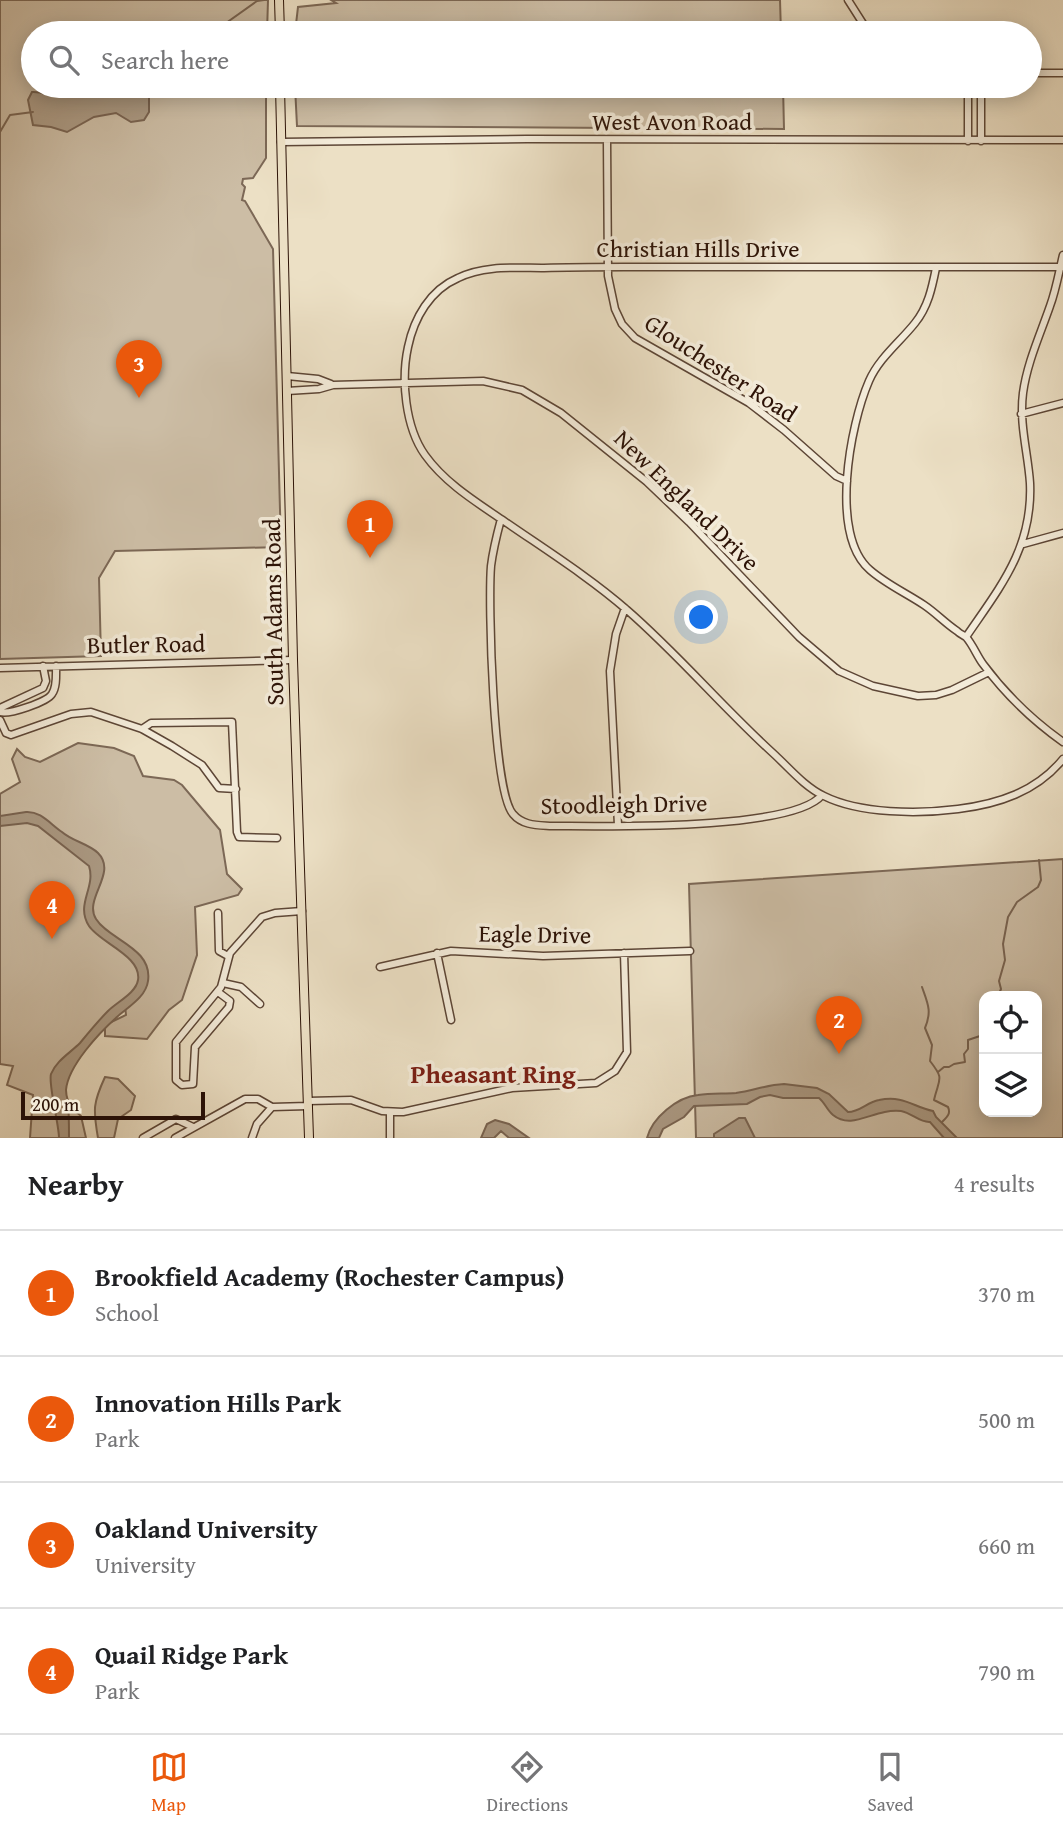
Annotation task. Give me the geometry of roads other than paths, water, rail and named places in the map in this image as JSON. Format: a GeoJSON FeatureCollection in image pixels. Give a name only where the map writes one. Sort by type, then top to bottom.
{"type":"FeatureCollection","features":[{"type":"Feature","properties":{"kind":"main road"},"geometry":{"type":"LineString","coordinates":[[279,0],[280,21]]}},
{"type":"Feature","properties":{"kind":"main road","name":"South Adams Road"},"geometry":{"type":"LineString","coordinates":[[280,98],[293,660],[309,1138]]}},
{"type":"Feature","properties":{"kind":"street"},"geometry":{"type":"LineString","coordinates":[[858,0],[849,2],[861,21]]}},
{"type":"Feature","properties":{"kind":"street"},"geometry":{"type":"LineString","coordinates":[[1042,73],[1063,73]]}},
{"type":"Feature","properties":{"kind":"street"},"geometry":{"type":"LineString","coordinates":[[968,98],[968,141]]}},
{"type":"Feature","properties":{"kind":"street"},"geometry":{"type":"LineString","coordinates":[[981,98],[981,141]]}},
{"type":"Feature","properties":{"kind":"street","name":"Glouchester Road"},"geometry":{"type":"LineString","coordinates":[[607,140],[608,267],[615,309],[622,324],[635,338],[749,403],[836,476],[847,481]]}},
{"type":"Feature","properties":{"kind":"street","name":"West Avon Road"},"geometry":{"type":"LineString","coordinates":[[281,142],[1063,140]]}},
{"type":"Feature","properties":{"kind":"street"},"geometry":{"type":"LineString","coordinates":[[966,637],[996,593],[1023,544],[1030,486],[1021,414],[1026,374],[1051,304],[1063,255]]}},
{"type":"Feature","properties":{"kind":"street","name":"Christian Hills Drive"},"geometry":{"type":"LineString","coordinates":[[822,795],[758,740],[625,608],[448,480],[423,452],[410,413],[406,382],[408,349],[413,329],[424,308],[444,285],[476,271],[499,268],[1062,267]]}},
{"type":"Feature","properties":{"kind":"street"},"geometry":{"type":"LineString","coordinates":[[936,268],[925,308],[869,380],[853,439],[847,481],[847,507],[853,546],[867,569],[924,605],[966,637],[989,672],[1028,715],[1063,742]]}},
{"type":"Feature","properties":{"kind":"street","name":"New England Drive"},"geometry":{"type":"LineString","coordinates":[[287,376],[318,379],[333,385]]}},
{"type":"Feature","properties":{"kind":"street","name":"New England Drive"},"geometry":{"type":"LineString","coordinates":[[287,391],[319,389],[333,385],[406,382],[483,381],[505,384],[537,397],[647,482],[799,637],[839,671],[896,693],[918,696],[936,695],[952,690],[989,672]]}},
{"type":"Feature","properties":{"kind":"street"},"geometry":{"type":"LineString","coordinates":[[1021,414],[1063,403]]}},
{"type":"Feature","properties":{"kind":"street","name":"Stoodleigh Drive"},"geometry":{"type":"LineString","coordinates":[[501,519],[491,565],[495,724],[499,764],[508,804],[513,814],[529,825],[735,821],[798,809],[810,805],[822,795]]}},
{"type":"Feature","properties":{"kind":"street"},"geometry":{"type":"LineString","coordinates":[[1023,544],[1063,533]]}},
{"type":"Feature","properties":{"kind":"street"},"geometry":{"type":"LineString","coordinates":[[618,825],[610,671],[614,643],[625,608]]}},
{"type":"Feature","properties":{"kind":"street","name":"Butler Road"},"geometry":{"type":"LineString","coordinates":[[0,668],[293,660]]}},
{"type":"Feature","properties":{"kind":"street"},"geometry":{"type":"LineString","coordinates":[[0,710],[10,713],[48,698],[54,689],[56,666]]}},
{"type":"Feature","properties":{"kind":"street"},"geometry":{"type":"LineString","coordinates":[[0,710],[43,688],[46,681],[43,667]]}},
{"type":"Feature","properties":{"kind":"street"},"geometry":{"type":"LineString","coordinates":[[0,720],[6,733],[11,735],[81,712],[91,712],[142,729],[202,765],[219,788],[236,789]]}},
{"type":"Feature","properties":{"kind":"street"},"geometry":{"type":"LineString","coordinates":[[142,729],[151,723],[232,722],[237,832],[239,837],[276,838]]}},
{"type":"Feature","properties":{"kind":"street"},"geometry":{"type":"LineString","coordinates":[[822,795],[846,803],[900,812],[921,813],[967,808],[1020,794],[1047,776],[1063,759]]}},
{"type":"Feature","properties":{"kind":"street"},"geometry":{"type":"LineString","coordinates":[[219,992],[230,1001],[229,1007],[195,1047],[193,1084],[182,1085],[176,1080],[176,1042],[219,992],[228,956],[262,917],[302,911]]}},
{"type":"Feature","properties":{"kind":"street"},"geometry":{"type":"LineString","coordinates":[[218,913],[219,951],[228,956]]}},
{"type":"Feature","properties":{"kind":"street","name":"Eagle Drive"},"geometry":{"type":"LineString","coordinates":[[380,967],[437,953],[462,951],[543,956],[690,951]]}},
{"type":"Feature","properties":{"kind":"street"},"geometry":{"type":"LineString","coordinates":[[437,953],[451,1020]]}},
{"type":"Feature","properties":{"kind":"street"},"geometry":{"type":"LineString","coordinates":[[175,1138],[245,1099],[258,1099],[272,1107],[351,1100],[390,1112],[415,1110],[512,1088],[596,1083],[608,1077],[621,1065],[627,1052],[624,953]]}},
{"type":"Feature","properties":{"kind":"street"},"geometry":{"type":"LineString","coordinates":[[223,983],[241,986],[260,1004]]}},
{"type":"Feature","properties":{"kind":"street"},"geometry":{"type":"LineString","coordinates":[[244,1137],[252,1136],[257,1124],[272,1107]]}},
{"type":"Feature","properties":{"kind":"street"},"geometry":{"type":"LineString","coordinates":[[390,1112],[390,1138]]}},
{"type":"Feature","properties":{"kind":"street"},"geometry":{"type":"LineString","coordinates":[[143,1138],[176,1119],[193,1128]]}},
{"type":"Feature","properties":{"kind":"waterway"},"geometry":{"type":"LineString","coordinates":[[229,21],[257,1],[264,0]]}},
{"type":"Feature","properties":{"kind":"waterway"},"geometry":{"type":"LineString","coordinates":[[0,132],[10,115],[33,112]]}},
{"type":"Feature","properties":{"kind":"waterway"},"geometry":{"type":"LineString","coordinates":[[1000,991],[999,981],[1005,960],[1003,944],[1008,917],[1017,902],[1038,887],[1041,880],[1039,860]]}},
{"type":"Feature","properties":{"kind":"waterway"},"geometry":{"type":"LineString","coordinates":[[922,987],[928,1007],[925,1028],[932,1045],[930,1061],[939,1076],[934,1100],[949,1109],[942,1122]]}},
{"type":"Feature","properties":{"kind":"waterway"},"geometry":{"type":"LineString","coordinates":[[938,1072],[944,1067],[965,1062],[968,1040],[979,1036]]}},
{"type":"Feature","properties":{"kind":"place","name":"Oakland University"},"geometry":{"type":"Point","coordinates":[139,398]}},
{"type":"Feature","properties":{"kind":"place","name":"Brookfield Academy (Rochester Campus)"},"geometry":{"type":"Point","coordinates":[370,558]}},
{"type":"Feature","properties":{"kind":"place","name":"Quail Ridge Park"},"geometry":{"type":"Point","coordinates":[52,939]}},
{"type":"Feature","properties":{"kind":"place","name":"Innovation Hills Park"},"geometry":{"type":"Point","coordinates":[839,1054]}},
{"type":"Feature","properties":{"kind":"district","name":"Pheasant Ring"},"geometry":{"type":"Point","coordinates":[493,1073]}}]}
